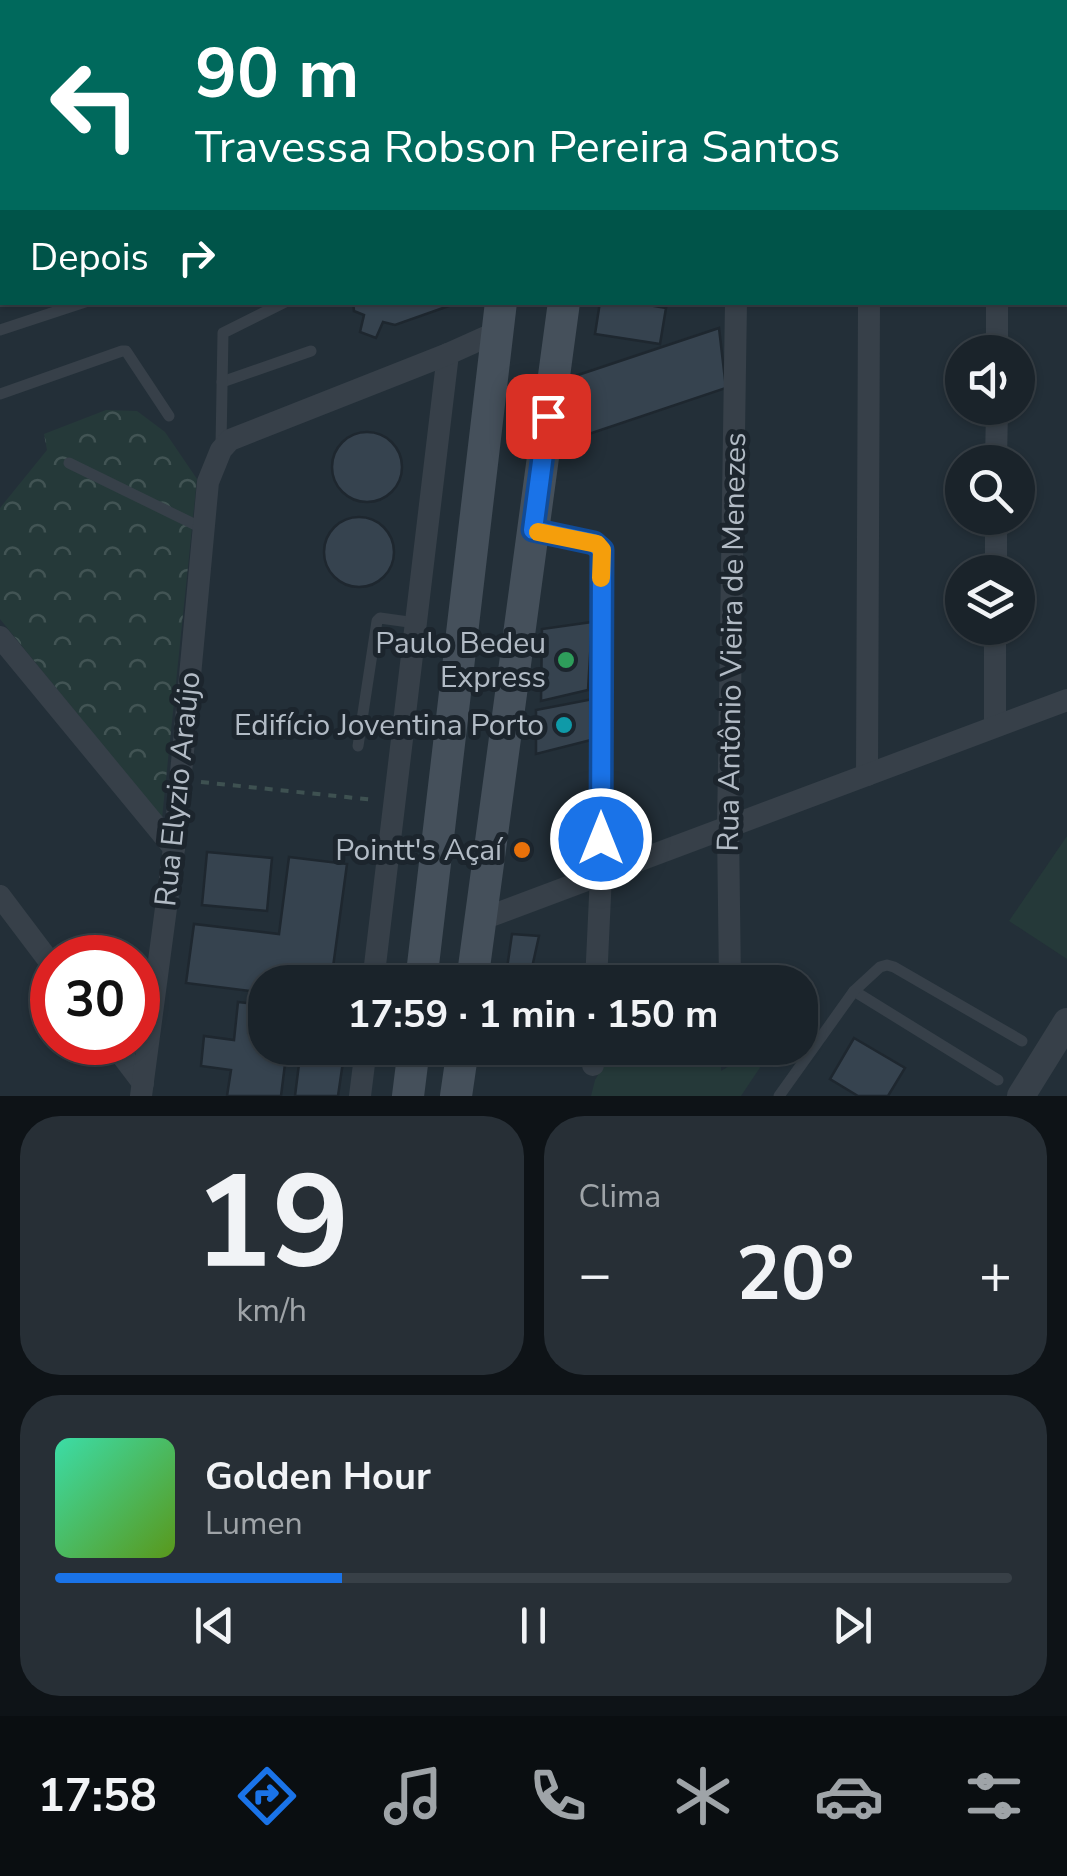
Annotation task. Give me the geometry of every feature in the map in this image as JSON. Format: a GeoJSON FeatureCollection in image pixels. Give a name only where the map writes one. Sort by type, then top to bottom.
{"type":"FeatureCollection","features":[{"type":"Feature","properties":{"kind":"main road"},"geometry":{"type":"LineString","coordinates":[[474,965],[564,305]]}},
{"type":"Feature","properties":{"kind":"main road"},"geometry":{"type":"LineString","coordinates":[[423,965],[499,317]]}},
{"type":"Feature","properties":{"kind":"main road"},"geometry":{"type":"LineString","coordinates":[[408,1096],[412,1065]]}},
{"type":"Feature","properties":{"kind":"main road"},"geometry":{"type":"LineString","coordinates":[[456,1096],[461,1065]]}},
{"type":"Feature","properties":{"kind":"street","name":"Rua Antônio Vieira de Menezes"},"geometry":{"type":"LineString","coordinates":[[730,965],[728,829],[736,305]]}},
{"type":"Feature","properties":{"kind":"street"},"geometry":{"type":"LineString","coordinates":[[868,774],[869,305]]}},
{"type":"Feature","properties":{"kind":"street"},"geometry":{"type":"LineString","coordinates":[[997,335],[998,305]]}},
{"type":"Feature","properties":{"kind":"street"},"geometry":{"type":"LineString","coordinates":[[221,450],[230,440],[448,354],[499,317]]}},
{"type":"Feature","properties":{"kind":"street"},"geometry":{"type":"LineString","coordinates":[[375,965],[448,354]]}},
{"type":"Feature","properties":{"kind":"street","name":"Rua Elyzio Araújo"},"geometry":{"type":"LineString","coordinates":[[142,1089],[174,848],[208,482],[221,450]]}},
{"type":"Feature","properties":{"kind":"street"},"geometry":{"type":"LineString","coordinates":[[533,530],[594,543],[602,550],[601,875],[597,965]]}},
{"type":"Feature","properties":{"kind":"street"},"geometry":{"type":"LineString","coordinates":[[0,638],[174,848]]}},
{"type":"Feature","properties":{"kind":"street"},"geometry":{"type":"LineString","coordinates":[[995,726],[996,645]]}},
{"type":"Feature","properties":{"kind":"street"},"geometry":{"type":"LineString","coordinates":[[480,920],[1067,700]]}},
{"type":"Feature","properties":{"kind":"street"},"geometry":{"type":"LineString","coordinates":[[0,896],[30,936]]}},
{"type":"Feature","properties":{"kind":"street"},"geometry":{"type":"LineString","coordinates":[[1022,1091],[1067,1022]]}},
{"type":"Feature","properties":{"kind":"street"},"geometry":{"type":"LineString","coordinates":[[127,1065],[142,1089]]}},
{"type":"Feature","properties":{"kind":"street"},"geometry":{"type":"LineString","coordinates":[[360,1096],[364,1065]]}},
{"type":"Feature","properties":{"kind":"lane"},"geometry":{"type":"LineString","coordinates":[[0,330],[76,305]]}},
{"type":"Feature","properties":{"kind":"lane"},"geometry":{"type":"LineString","coordinates":[[221,450],[223,333],[278,305]]}},
{"type":"Feature","properties":{"kind":"lane"},"geometry":{"type":"LineString","coordinates":[[0,394],[122,350],[169,416]]}},
{"type":"Feature","properties":{"kind":"lane"},"geometry":{"type":"LineString","coordinates":[[222,382],[311,351]]}},
{"type":"Feature","properties":{"kind":"lane"},"geometry":{"type":"LineString","coordinates":[[70,462],[204,529]]}},
{"type":"Feature","properties":{"kind":"lane"},"geometry":{"type":"LineString","coordinates":[[358,746],[377,621],[380,618],[416,623]]}},
{"type":"Feature","properties":{"kind":"lane"},"geometry":{"type":"LineString","coordinates":[[779,1096],[854,991],[887,965],[1022,1041]]}},
{"type":"Feature","properties":{"kind":"lane"},"geometry":{"type":"LineString","coordinates":[[854,991],[1022,1091]]}},
{"type":"Feature","properties":{"kind":"path"},"geometry":{"type":"LineString","coordinates":[[180,780],[395,802]]}},
{"type":"Feature","properties":{"kind":"green space"},"geometry":{"type":"Polygon","coordinates":[[[106,410],[137,411],[165,432],[197,479],[162,818],[0,619],[0,508],[47,450],[44,434],[106,410]]]}},
{"type":"Feature","properties":{"kind":"green space"},"geometry":{"type":"Polygon","coordinates":[[[1067,836],[1067,959],[1009,921],[1067,836]]]}},
{"type":"Feature","properties":{"kind":"green space"},"geometry":{"type":"Polygon","coordinates":[[[604,1065],[721,1065],[721,1071],[731,1065],[762,1065],[741,1096],[591,1096],[604,1065]]]}},
{"type":"Feature","properties":{"kind":"building"},"geometry":{"type":"Polygon","coordinates":[[[353,305],[452,305],[395,325],[383,322],[376,338],[360,332],[364,315],[354,311],[353,305]]]}},
{"type":"Feature","properties":{"kind":"building"},"geometry":{"type":"Polygon","coordinates":[[[600,305],[666,308],[660,344],[595,334],[600,305]]]}},
{"type":"Feature","properties":{"kind":"building"},"geometry":{"type":"Polygon","coordinates":[[[719,328],[726,388],[571,440],[569,378],[719,328]]]}},
{"type":"Feature","properties":{"kind":"building"},"geometry":{"type":"Polygon","coordinates":[[[367,432],[392,442],[402,467],[392,492],[367,502],[342,492],[332,467],[342,442],[367,432]]]}},
{"type":"Feature","properties":{"kind":"building"},"geometry":{"type":"Polygon","coordinates":[[[359,517],[384,527],[394,552],[384,577],[359,587],[334,577],[324,552],[334,527],[359,517]]]}},
{"type":"Feature","properties":{"kind":"building","name":"Paulo Bedeu Express"},"geometry":{"type":"Polygon","coordinates":[[[592,622],[588,690],[541,701],[542,629],[592,622]]]}},
{"type":"Feature","properties":{"kind":"building","name":"Edifício Joventina Porto"},"geometry":{"type":"Polygon","coordinates":[[[593,699],[591,740],[536,754],[536,710],[593,699]]]}},
{"type":"Feature","properties":{"kind":"building"},"geometry":{"type":"Polygon","coordinates":[[[207,852],[272,858],[267,911],[202,905],[207,852]]]}},
{"type":"Feature","properties":{"kind":"building"},"geometry":{"type":"Polygon","coordinates":[[[289,857],[347,864],[333,965],[248,965],[248,991],[186,983],[194,924],[279,934],[289,857]]]}},
{"type":"Feature","properties":{"kind":"building"},"geometry":{"type":"Polygon","coordinates":[[[512,934],[539,936],[533,965],[507,965],[512,934]]]}},
{"type":"Feature","properties":{"kind":"building"},"geometry":{"type":"Polygon","coordinates":[[[238,1002],[248,1003],[248,1065],[285,1065],[281,1096],[227,1096],[231,1070],[201,1066],[204,1036],[234,1040],[238,1002]]]}},
{"type":"Feature","properties":{"kind":"building"},"geometry":{"type":"Polygon","coordinates":[[[854,1038],[905,1068],[888,1096],[858,1096],[830,1079],[854,1038]]]}},
{"type":"Feature","properties":{"kind":"building"},"geometry":{"type":"Polygon","coordinates":[[[299,1065],[343,1065],[338,1096],[295,1096],[299,1065]]]}},
{"type":"Feature","properties":{"kind":"slow traffic"},"geometry":{"type":"LineString","coordinates":[[538,532],[597,544],[602,550],[601,578]]}},
{"type":"Feature","properties":{"kind":"place","name":"Paulo Bedeu Express"},"geometry":{"type":"Point","coordinates":[566,660]}},
{"type":"Feature","properties":{"kind":"place","name":"Edifício Joventina Porto"},"geometry":{"type":"Point","coordinates":[564,725]}},
{"type":"Feature","properties":{"kind":"place","name":"Pointt's Açaí"},"geometry":{"type":"Point","coordinates":[522,850]}},
{"type":"Feature","properties":{"kind":"route"},"geometry":{"type":"LineString","coordinates":[[548,416],[533,530],[594,543],[602,550],[601,839]]}}]}
